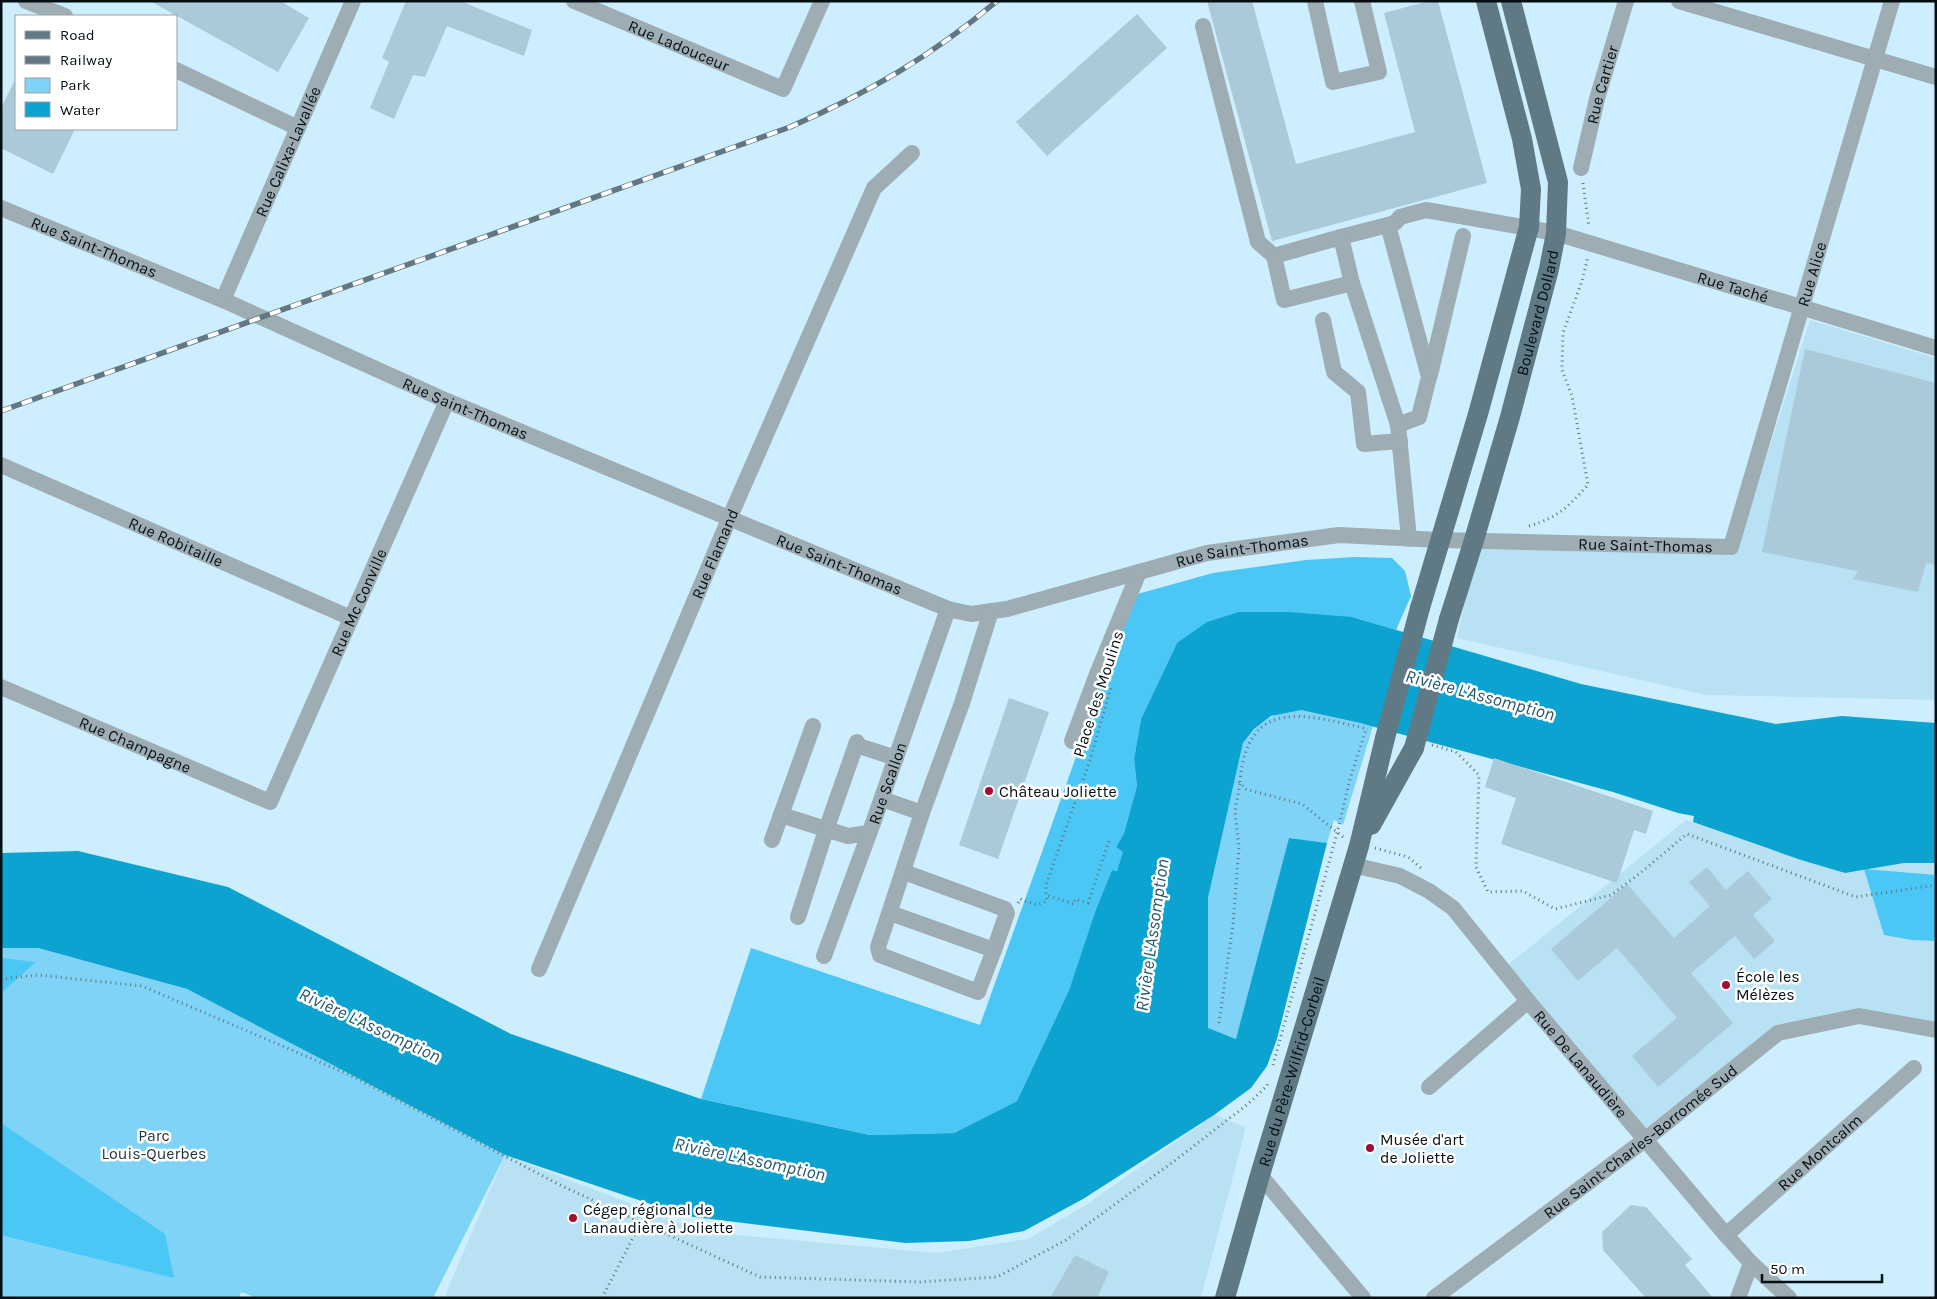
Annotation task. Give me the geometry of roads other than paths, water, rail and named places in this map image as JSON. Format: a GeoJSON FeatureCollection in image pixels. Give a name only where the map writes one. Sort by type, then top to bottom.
{"type":"FeatureCollection","features":[{"type":"Feature","properties":{"kind":"main road","name":"Boulevard Dollard"},"geometry":{"type":"LineString","coordinates":[[1420,608],[1478,414],[1529,227],[1531,189],[1522,139],[1486,1]]}},
{"type":"Feature","properties":{"kind":"main road","name":"Boulevard Dollard"},"geometry":{"type":"LineString","coordinates":[[1448,618],[1474,540],[1510,418],[1549,269],[1556,233],[1558,182],[1512,1]]}},
{"type":"Feature","properties":{"kind":"main road","name":"Rue du Père-Wilfrid-Corbeil"},"geometry":{"type":"LineString","coordinates":[[1225,1298],[1359,846],[1380,734],[1420,608]]}},
{"type":"Feature","properties":{"kind":"main road","name":"Rue du Père-Wilfrid-Corbeil"},"geometry":{"type":"LineString","coordinates":[[1359,846],[1420,746],[1448,618]]}},
{"type":"Feature","properties":{"kind":"street"},"geometry":{"type":"LineString","coordinates":[[26,1],[61,15]]}},
{"type":"Feature","properties":{"kind":"street","name":"Rue Calixa-Lavallée"},"geometry":{"type":"LineString","coordinates":[[223,300],[353,1]]}},
{"type":"Feature","properties":{"kind":"street","name":"Rue Ladouceur"},"geometry":{"type":"LineString","coordinates":[[574,1],[783,89],[822,1]]}},
{"type":"Feature","properties":{"kind":"street"},"geometry":{"type":"LineString","coordinates":[[1314,1],[1333,82],[1379,72],[1362,1]]}},
{"type":"Feature","properties":{"kind":"street","name":"Rue Cartier"},"geometry":{"type":"LineString","coordinates":[[1581,168],[1597,99],[1626,1]]}},
{"type":"Feature","properties":{"kind":"street"},"geometry":{"type":"LineString","coordinates":[[1679,1],[1936,78]]}},
{"type":"Feature","properties":{"kind":"street","name":"Rue Alice"},"geometry":{"type":"LineString","coordinates":[[1731,547],[1892,1]]}},
{"type":"Feature","properties":{"kind":"street"},"geometry":{"type":"LineString","coordinates":[[1203,26],[1258,242],[1274,256],[1284,300],[1352,283]]}},
{"type":"Feature","properties":{"kind":"street"},"geometry":{"type":"LineString","coordinates":[[178,71],[298,128]]}},
{"type":"Feature","properties":{"kind":"street","name":"Rue Flamand"},"geometry":{"type":"LineString","coordinates":[[539,969],[729,519],[874,188],[912,153]]}},
{"type":"Feature","properties":{"kind":"street","name":"Rue Saint-Thomas"},"geometry":{"type":"LineString","coordinates":[[1,208],[223,300],[447,401],[948,609],[971,614],[1007,609],[1207,553],[1339,535],[1440,540],[1731,547]]}},
{"type":"Feature","properties":{"kind":"street","name":"Rue Taché"},"geometry":{"type":"LineString","coordinates":[[1392,224],[1402,228],[1426,222],[1436,214],[1529,227],[1556,233],[1936,348]]}},
{"type":"Feature","properties":{"kind":"street"},"geometry":{"type":"LineString","coordinates":[[1274,256],[1392,224],[1430,377]]}},
{"type":"Feature","properties":{"kind":"street"},"geometry":{"type":"LineString","coordinates":[[1398,425],[1419,418],[1463,236]]}},
{"type":"Feature","properties":{"kind":"street"},"geometry":{"type":"LineString","coordinates":[[1341,237],[1352,283],[1398,425],[1409,539]]}},
{"type":"Feature","properties":{"kind":"street"},"geometry":{"type":"LineString","coordinates":[[1323,320],[1334,372],[1358,392],[1364,444],[1400,441]]}},
{"type":"Feature","properties":{"kind":"street","name":"Rue Mc Conville"},"geometry":{"type":"LineString","coordinates":[[270,802],[447,401]]}},
{"type":"Feature","properties":{"kind":"street","name":"Rue Robitaille"},"geometry":{"type":"LineString","coordinates":[[1,465],[351,618]]}},
{"type":"Feature","properties":{"kind":"street"},"geometry":{"type":"LineString","coordinates":[[1072,741],[1139,572]]}},
{"type":"Feature","properties":{"kind":"street","name":"Rue Scallon"},"geometry":{"type":"LineString","coordinates":[[824,956],[882,799],[948,609]]}},
{"type":"Feature","properties":{"kind":"street"},"geometry":{"type":"LineString","coordinates":[[904,872],[1005,909],[1007,914],[978,992],[880,956],[878,947],[922,813],[962,703],[991,611]]}},
{"type":"Feature","properties":{"kind":"street","name":"Rue Champagne"},"geometry":{"type":"LineString","coordinates":[[1,687],[270,802]]}},
{"type":"Feature","properties":{"kind":"street"},"geometry":{"type":"LineString","coordinates":[[772,840],[813,726]]}},
{"type":"Feature","properties":{"kind":"street"},"geometry":{"type":"LineString","coordinates":[[798,917],[826,830],[857,744],[896,758]]}},
{"type":"Feature","properties":{"kind":"street"},"geometry":{"type":"LineString","coordinates":[[882,799],[922,813]]}},
{"type":"Feature","properties":{"kind":"street"},"geometry":{"type":"LineString","coordinates":[[781,815],[848,836],[869,833]]}},
{"type":"Feature","properties":{"kind":"street","name":"Rue De Lanaudière"},"geometry":{"type":"LineString","coordinates":[[1353,865],[1400,876],[1441,898],[1453,908],[1528,1001],[1726,1234],[1751,1263],[1789,1298]]}},
{"type":"Feature","properties":{"kind":"street"},"geometry":{"type":"LineString","coordinates":[[890,913],[994,950]]}},
{"type":"Feature","properties":{"kind":"street"},"geometry":{"type":"LineString","coordinates":[[1430,1087],[1528,1001]]}},
{"type":"Feature","properties":{"kind":"street","name":"Rue Saint-Charles-Borromée Sud"},"geometry":{"type":"LineString","coordinates":[[1434,1298],[1646,1139],[1778,1034],[1859,1016],[1936,1030]]}},
{"type":"Feature","properties":{"kind":"street","name":"Rue Montcalm"},"geometry":{"type":"LineString","coordinates":[[1726,1234],[1914,1068]]}},
{"type":"Feature","properties":{"kind":"street"},"geometry":{"type":"LineString","coordinates":[[1260,1175],[1363,1298]]}},
{"type":"Feature","properties":{"kind":"street"},"geometry":{"type":"LineString","coordinates":[[1738,1298],[1751,1263]]}},
{"type":"Feature","properties":{"kind":"water","name":"Rivière L'Assomption"},"geometry":{"type":"Polygon","coordinates":[[[1239,612],[1289,612],[1352,617],[1581,684],[1776,724],[1842,716],[1936,723],[1936,863],[1904,863],[1845,873],[1801,860],[1693,822],[1694,816],[1678,813],[1613,792],[1360,723],[1301,710],[1271,716],[1254,729],[1243,743],[1208,898],[1208,1028],[1236,1039],[1289,838],[1327,843],[1277,1039],[1267,1066],[1251,1088],[1214,1115],[1083,1199],[1024,1231],[969,1241],[905,1243],[686,1216],[505,1155],[187,989],[38,948],[1,948],[1,853],[78,851],[228,887],[511,1034],[701,1099],[870,1135],[954,1133],[1017,1101],[1069,990],[1096,909],[1112,870],[1117,871],[1123,852],[1116,847],[1124,833],[1137,786],[1134,759],[1141,719],[1177,643],[1207,622],[1239,612]]]}},
{"type":"Feature","properties":{"kind":"railway"},"geometry":{"type":"LineString","coordinates":[[1,411],[790,127],[846,101],[898,72],[948,39],[997,1]]}},
{"type":"Feature","properties":{"kind":"place","name":"Château Joliette"},"geometry":{"type":"Point","coordinates":[989,791]}},
{"type":"Feature","properties":{"kind":"place","name":"École les Mélèzes"},"geometry":{"type":"Point","coordinates":[1726,985]}},
{"type":"Feature","properties":{"kind":"place","name":"Musée d'art de Joliette"},"geometry":{"type":"Point","coordinates":[1370,1148]}},
{"type":"Feature","properties":{"kind":"place","name":"Cégep régional de Lanaudière à Joliette"},"geometry":{"type":"Point","coordinates":[573,1218]}},
{"type":"Feature","properties":{"kind":"park label","name":"Parc Louis-Querbes"},"geometry":{"type":"Point","coordinates":[154,1144]}}]}
